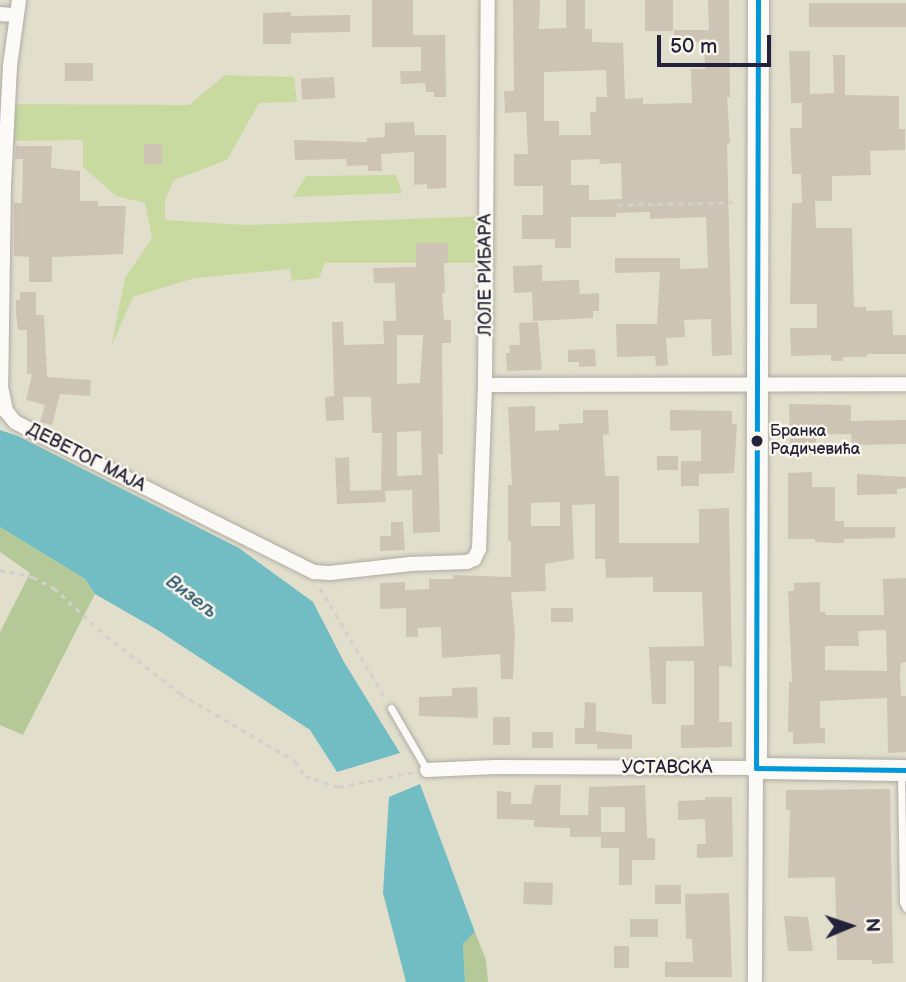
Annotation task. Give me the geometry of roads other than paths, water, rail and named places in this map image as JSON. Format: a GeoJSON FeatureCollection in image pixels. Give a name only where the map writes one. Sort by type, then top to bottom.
{"type":"FeatureCollection","features":[{"type":"Feature","properties":{"kind":"street","name":"ДЕВЕТОГ МАЈА"},"geometry":{"type":"LineString","coordinates":[[19,0],[2,183],[1,387],[2,399],[10,417],[314,572],[467,562],[474,559],[479,550]]}},
{"type":"Feature","properties":{"kind":"street","name":"ЛОЛЕ РИБАРА"},"geometry":{"type":"LineString","coordinates":[[479,550],[485,385],[488,0]]}},
{"type":"Feature","properties":{"kind":"street"},"geometry":{"type":"LineString","coordinates":[[755,982],[759,382],[758,0]]}},
{"type":"Feature","properties":{"kind":"street"},"geometry":{"type":"LineString","coordinates":[[0,14],[16,15]]}},
{"type":"Feature","properties":{"kind":"street"},"geometry":{"type":"LineString","coordinates":[[485,385],[759,382],[906,384]]}},
{"type":"Feature","properties":{"kind":"street","name":"УСТАВСКА"},"geometry":{"type":"LineString","coordinates":[[427,771],[495,767],[904,770]]}},
{"type":"Feature","properties":{"kind":"lane"},"geometry":{"type":"LineString","coordinates":[[391,708],[427,771]]}},
{"type":"Feature","properties":{"kind":"lane"},"geometry":{"type":"LineString","coordinates":[[904,770],[903,902],[906,908]]}},
{"type":"Feature","properties":{"kind":"water","name":"Визељ"},"geometry":{"type":"Polygon","coordinates":[[[0,430],[18,436],[239,548],[313,602],[344,662],[400,753],[337,772],[310,730],[156,629],[95,594],[85,579],[0,527],[0,430]]]}},
{"type":"Feature","properties":{"kind":"water"},"geometry":{"type":"Polygon","coordinates":[[[420,784],[475,932],[463,944],[465,982],[406,982],[383,893],[389,797],[420,784]]]}},
{"type":"Feature","properties":{"kind":"place","name":"Бранка Радичевића"},"geometry":{"type":"Point","coordinates":[757,441]}}]}
